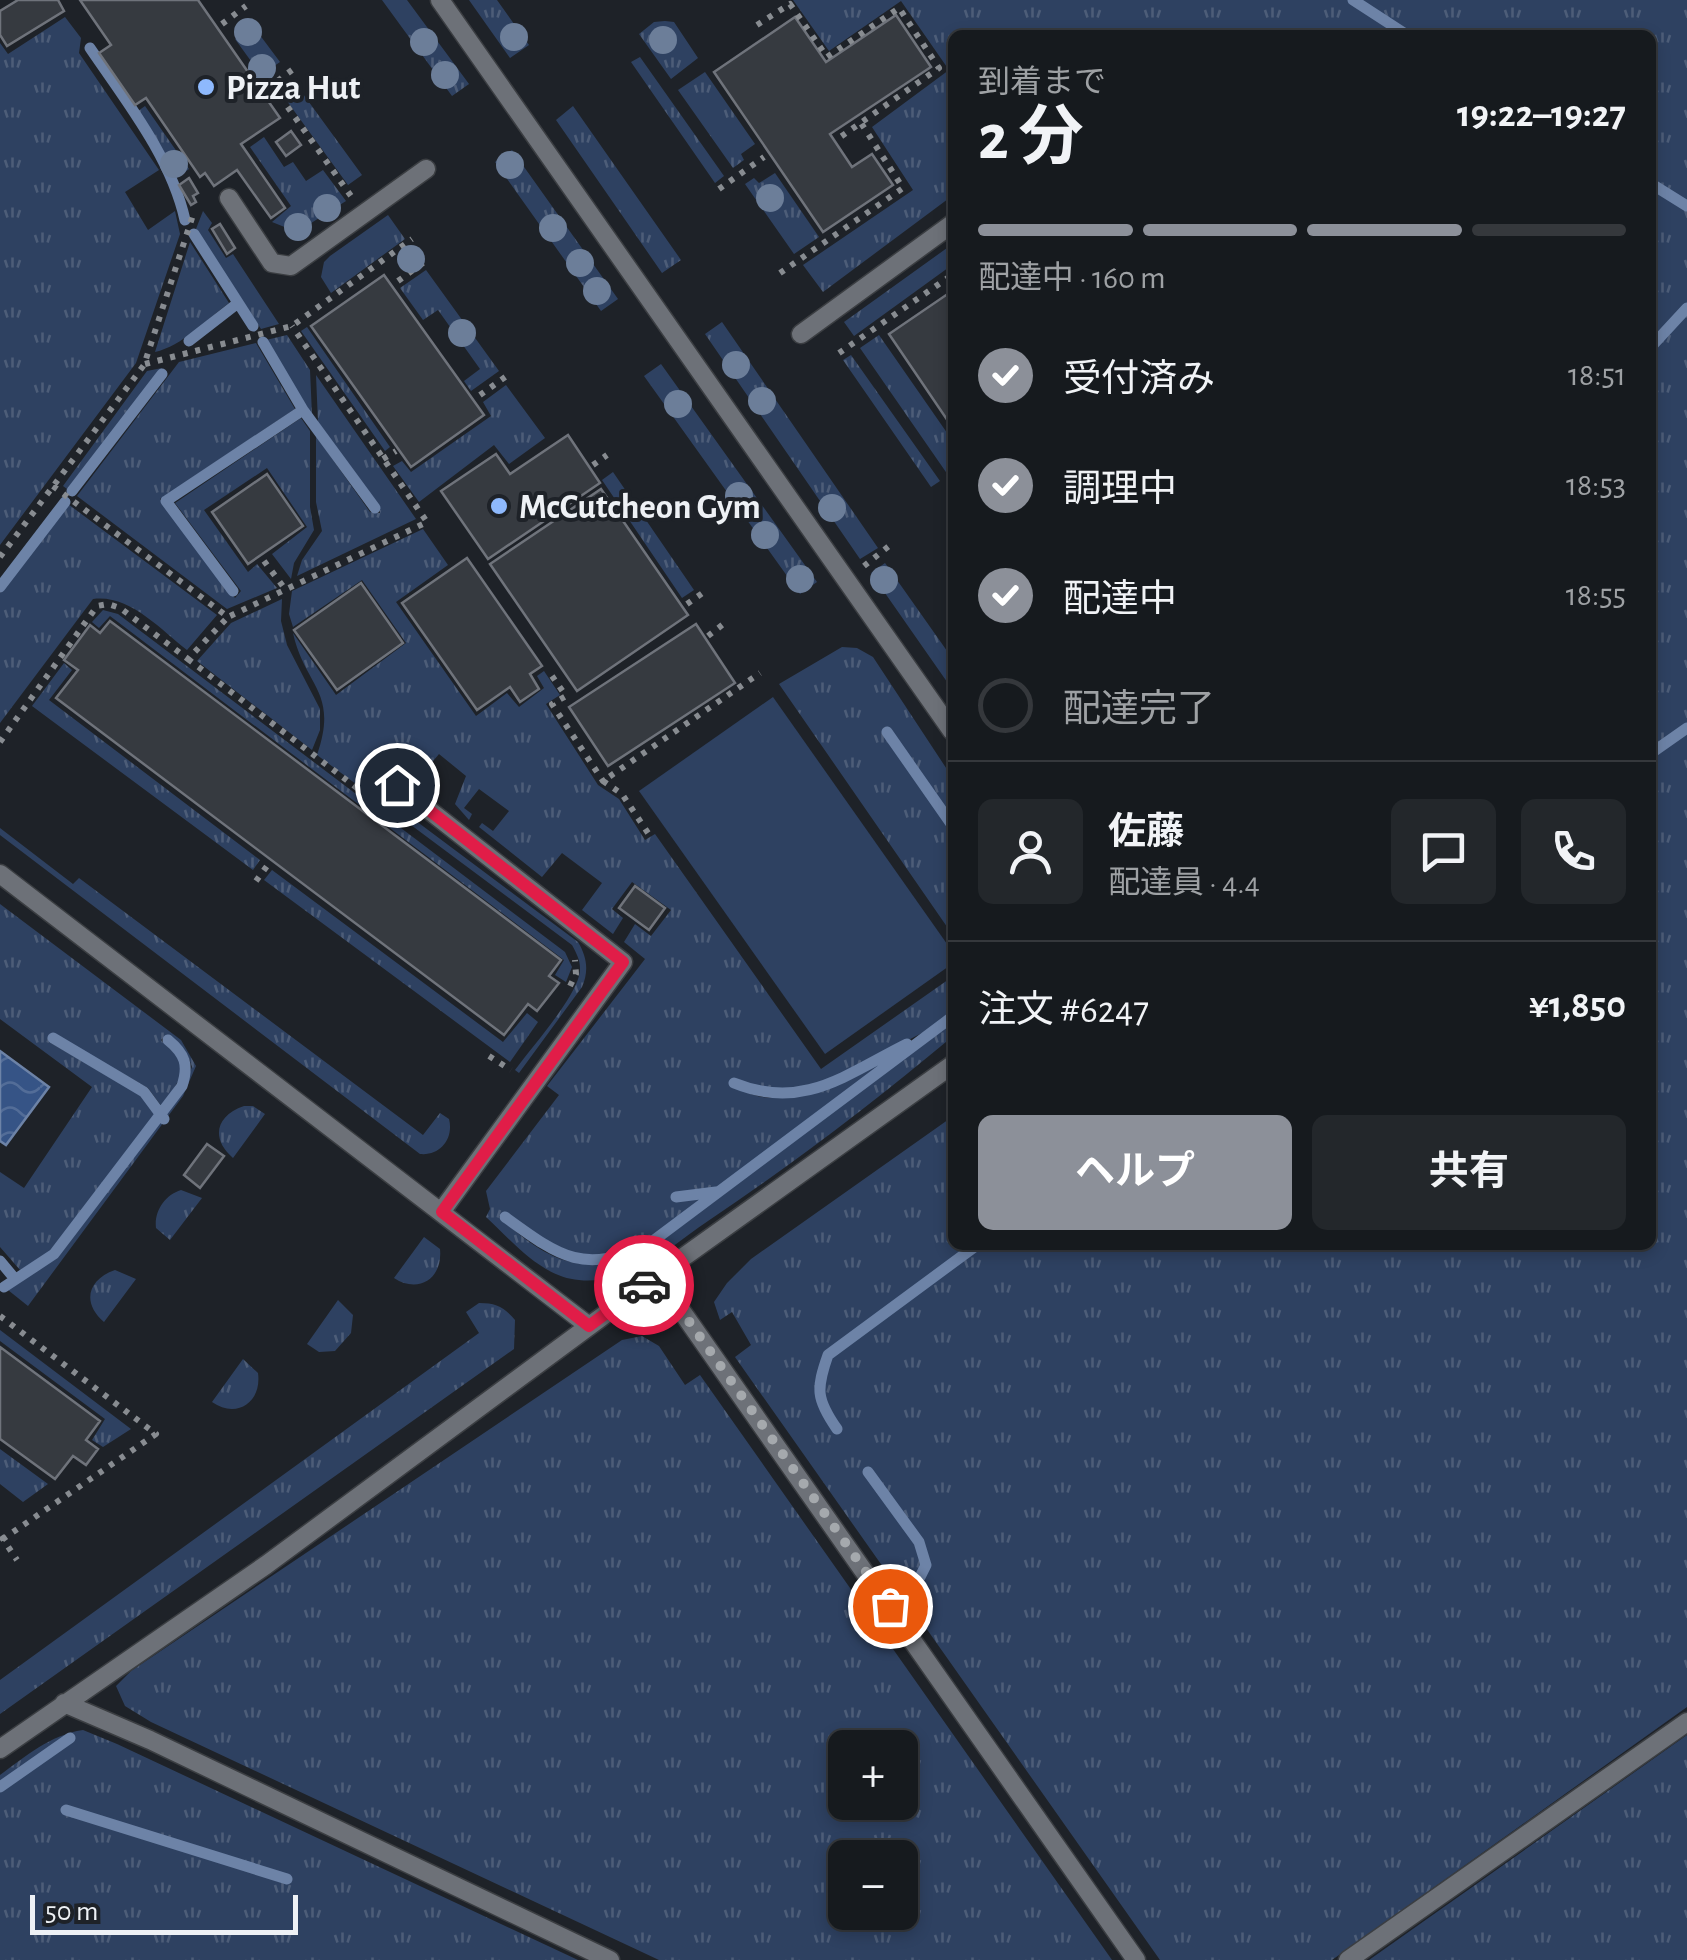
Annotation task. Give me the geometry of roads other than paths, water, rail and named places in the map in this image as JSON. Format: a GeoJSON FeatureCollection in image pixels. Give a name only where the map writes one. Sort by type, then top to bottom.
{"type":"FeatureCollection","features":[{"type":"Feature","properties":{"kind":"lane"},"geometry":{"type":"LineString","coordinates":[[440,0],[948,725]]}},
{"type":"Feature","properties":{"kind":"lane"},"geometry":{"type":"LineString","coordinates":[[229,198],[272,263],[292,266],[426,169]]}},
{"type":"Feature","properties":{"kind":"lane"},"geometry":{"type":"LineString","coordinates":[[801,334],[948,227]]}},
{"type":"Feature","properties":{"kind":"lane"},"geometry":{"type":"LineString","coordinates":[[397,785],[623,962],[442,1212]]}},
{"type":"Feature","properties":{"kind":"lane"},"geometry":{"type":"LineString","coordinates":[[0,874],[589,1326]]}},
{"type":"Feature","properties":{"kind":"lane"},"geometry":{"type":"LineString","coordinates":[[0,1749],[266,1566],[657,1276],[948,1067]]}},
{"type":"Feature","properties":{"kind":"lane"},"geometry":{"type":"LineString","coordinates":[[657,1276],[1136,1960]]}},
{"type":"Feature","properties":{"kind":"lane"},"geometry":{"type":"LineString","coordinates":[[64,1703],[150,1740],[610,1960]]}},
{"type":"Feature","properties":{"kind":"lane"},"geometry":{"type":"LineString","coordinates":[[1348,1960],[1687,1722]]}},
{"type":"Feature","properties":{"kind":"water"},"geometry":{"type":"Polygon","coordinates":[[[0,1051],[49,1087],[6,1145],[0,1141],[0,1051]]]}},
{"type":"Feature","properties":{"kind":"waterway"},"geometry":{"type":"LineString","coordinates":[[1353,0],[1399,30]]}},
{"type":"Feature","properties":{"kind":"waterway"},"geometry":{"type":"LineString","coordinates":[[90,48],[158,152],[185,220]]}},
{"type":"Feature","properties":{"kind":"waterway"},"geometry":{"type":"LineString","coordinates":[[1656,187],[1687,206]]}},
{"type":"Feature","properties":{"kind":"waterway"},"geometry":{"type":"LineString","coordinates":[[194,234],[253,326]]}},
{"type":"Feature","properties":{"kind":"waterway"},"geometry":{"type":"LineString","coordinates":[[189,341],[238,303]]}},
{"type":"Feature","properties":{"kind":"waterway"},"geometry":{"type":"LineString","coordinates":[[1656,342],[1687,308]]}},
{"type":"Feature","properties":{"kind":"waterway"},"geometry":{"type":"LineString","coordinates":[[263,342],[303,410],[375,508]]}},
{"type":"Feature","properties":{"kind":"waterway"},"geometry":{"type":"LineString","coordinates":[[72,491],[162,374]]}},
{"type":"Feature","properties":{"kind":"waterway"},"geometry":{"type":"LineString","coordinates":[[233,591],[166,501],[303,410]]}},
{"type":"Feature","properties":{"kind":"waterway"},"geometry":{"type":"LineString","coordinates":[[0,587],[65,502]]}},
{"type":"Feature","properties":{"kind":"waterway"},"geometry":{"type":"LineString","coordinates":[[1656,750],[1687,728]]}},
{"type":"Feature","properties":{"kind":"waterway"},"geometry":{"type":"LineString","coordinates":[[887,732],[948,819]]}},
{"type":"Feature","properties":{"kind":"waterway"},"geometry":{"type":"LineString","coordinates":[[505,1217],[541,1242],[573,1257],[606,1258],[649,1244],[948,1020]]}},
{"type":"Feature","properties":{"kind":"waterway"},"geometry":{"type":"LineString","coordinates":[[53,1038],[144,1092],[164,1119]]}},
{"type":"Feature","properties":{"kind":"waterway"},"geometry":{"type":"LineString","coordinates":[[4,1287],[54,1254],[182,1086],[184,1060],[168,1040]]}},
{"type":"Feature","properties":{"kind":"waterway"},"geometry":{"type":"LineString","coordinates":[[734,1083],[759,1091],[803,1091],[843,1077],[907,1044]]}},
{"type":"Feature","properties":{"kind":"waterway"},"geometry":{"type":"LineString","coordinates":[[676,1197],[716,1192]]}},
{"type":"Feature","properties":{"kind":"waterway"},"geometry":{"type":"LineString","coordinates":[[837,1429],[820,1394],[828,1355],[970,1250]]}},
{"type":"Feature","properties":{"kind":"waterway"},"geometry":{"type":"LineString","coordinates":[[0,1261],[15,1279]]}},
{"type":"Feature","properties":{"kind":"waterway"},"geometry":{"type":"LineString","coordinates":[[868,1472],[919,1542],[926,1565],[920,1577]]}},
{"type":"Feature","properties":{"kind":"waterway"},"geometry":{"type":"LineString","coordinates":[[0,1787],[70,1738]]}},
{"type":"Feature","properties":{"kind":"waterway"},"geometry":{"type":"LineString","coordinates":[[66,1810],[287,1879]]}},
{"type":"Feature","properties":{"kind":"place","name":"Pizza Hut"},"geometry":{"type":"Point","coordinates":[206,87]}},
{"type":"Feature","properties":{"kind":"place","name":"McCutcheon Gym"},"geometry":{"type":"Point","coordinates":[499,506]}}]}
